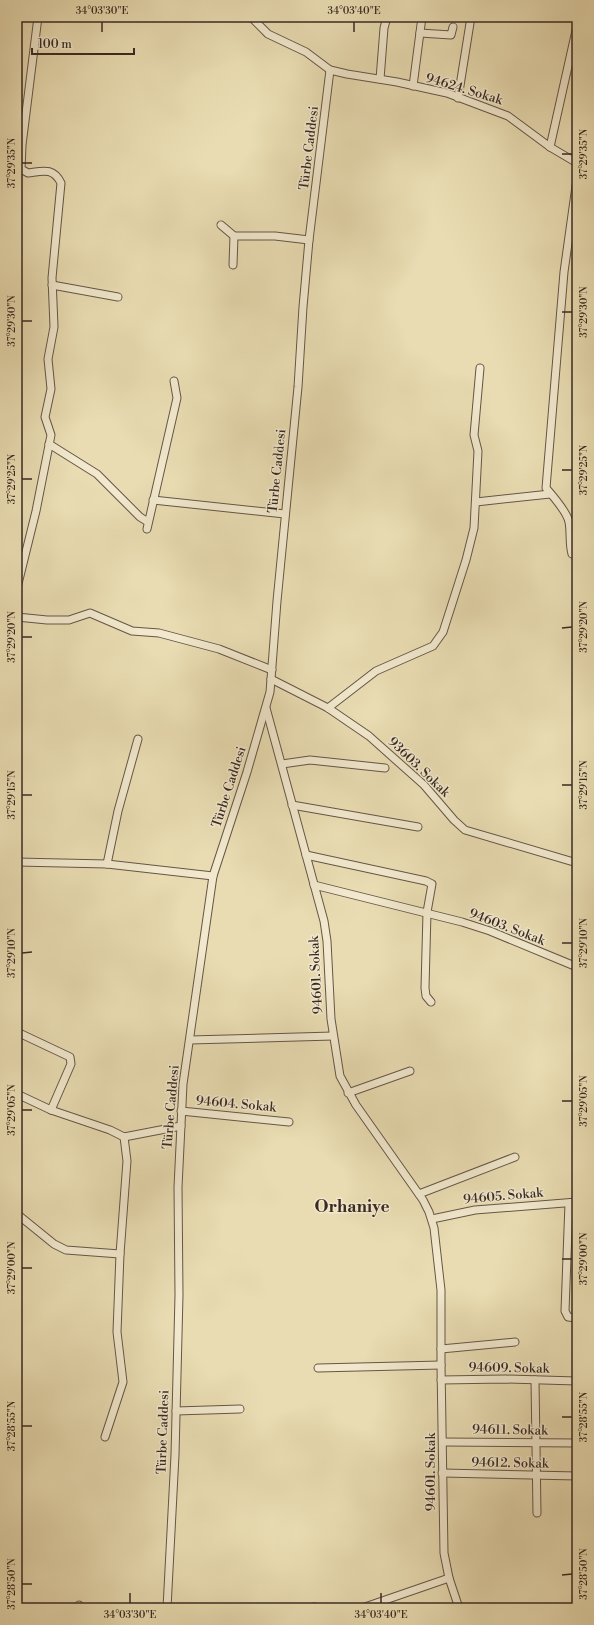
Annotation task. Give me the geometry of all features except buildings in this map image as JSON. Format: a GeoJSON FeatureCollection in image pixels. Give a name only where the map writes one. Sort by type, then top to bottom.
{"type":"FeatureCollection","features":[{"type":"Feature","properties":{"kind":"street"},"geometry":{"type":"LineString","coordinates":[[17,588],[36,511],[50,435],[46,417],[50,389],[48,358],[54,327],[52,286],[61,183],[57,175],[48,171],[28,173],[21,169],[38,17]]}},
{"type":"Feature","properties":{"kind":"street"},"geometry":{"type":"LineString","coordinates":[[252,17],[268,34],[306,52],[330,70]]}},
{"type":"Feature","properties":{"kind":"street"},"geometry":{"type":"LineString","coordinates":[[380,79],[384,28],[387,17]]}},
{"type":"Feature","properties":{"kind":"street"},"geometry":{"type":"LineString","coordinates":[[413,86],[422,17]]}},
{"type":"Feature","properties":{"kind":"street"},"geometry":{"type":"LineString","coordinates":[[458,98],[471,17]]}},
{"type":"Feature","properties":{"kind":"street"},"geometry":{"type":"LineString","coordinates":[[550,147],[577,26]]}},
{"type":"Feature","properties":{"kind":"street"},"geometry":{"type":"LineString","coordinates":[[420,33],[451,36],[453,27]]}},
{"type":"Feature","properties":{"kind":"street","name":"94624. Sokak"},"geometry":{"type":"LineString","coordinates":[[330,70],[380,79],[447,94],[508,116],[550,147],[577,163]]}},
{"type":"Feature","properties":{"kind":"street","name":"Türbe Caddesi"},"geometry":{"type":"LineString","coordinates":[[167,1608],[176,1411],[179,1295],[178,1187],[183,1084],[213,876],[247,772],[266,708],[272,679],[277,601],[298,387],[309,240],[330,70]]}},
{"type":"Feature","properties":{"kind":"street"},"geometry":{"type":"LineString","coordinates":[[577,179],[564,272],[552,397],[546,488],[569,521],[572,554],[577,554]]}},
{"type":"Feature","properties":{"kind":"street"},"geometry":{"type":"LineString","coordinates":[[221,225],[234,236],[275,236],[309,240]]}},
{"type":"Feature","properties":{"kind":"street"},"geometry":{"type":"LineString","coordinates":[[233,264],[234,236]]}},
{"type":"Feature","properties":{"kind":"street"},"geometry":{"type":"LineString","coordinates":[[52,286],[118,297]]}},
{"type":"Feature","properties":{"kind":"street"},"geometry":{"type":"LineString","coordinates":[[328,708],[376,671],[433,646],[443,632],[466,560],[474,528],[478,451],[474,435],[480,368]]}},
{"type":"Feature","properties":{"kind":"street"},"geometry":{"type":"LineString","coordinates":[[49,444],[97,474],[147,525],[177,398],[174,381]]}},
{"type":"Feature","properties":{"kind":"street"},"geometry":{"type":"LineString","coordinates":[[476,502],[550,494]]}},
{"type":"Feature","properties":{"kind":"street"},"geometry":{"type":"LineString","coordinates":[[153,500],[285,514]]}},
{"type":"Feature","properties":{"kind":"street"},"geometry":{"type":"LineString","coordinates":[[17,617],[48,620],[69,620],[90,613],[132,631],[159,632],[219,649],[272,670]]}},
{"type":"Feature","properties":{"kind":"street","name":"93603. Sokak"},"geometry":{"type":"LineString","coordinates":[[272,679],[328,708],[357,727],[380,745],[424,785],[454,820],[465,830],[577,862]]}},
{"type":"Feature","properties":{"kind":"street","name":"94601. Sokak"},"geometry":{"type":"LineString","coordinates":[[266,708],[326,931],[329,1001],[340,1076],[348,1092],[419,1194],[432,1219],[436,1237],[440,1276],[444,1553],[449,1578],[459,1608]]}},
{"type":"Feature","properties":{"kind":"street"},"geometry":{"type":"LineString","coordinates":[[107,864],[118,811],[138,739]]}},
{"type":"Feature","properties":{"kind":"street"},"geometry":{"type":"LineString","coordinates":[[282,764],[310,760],[385,768]]}},
{"type":"Feature","properties":{"kind":"street"},"geometry":{"type":"LineString","coordinates":[[292,805],[418,827]]}},
{"type":"Feature","properties":{"kind":"street"},"geometry":{"type":"LineString","coordinates":[[306,855],[430,882],[432,887],[427,912],[426,992],[428,1000],[431,1002]]}},
{"type":"Feature","properties":{"kind":"street"},"geometry":{"type":"LineString","coordinates":[[17,862],[107,864],[213,876]]}},
{"type":"Feature","properties":{"kind":"street","name":"94603. Sokak"},"geometry":{"type":"LineString","coordinates":[[314,885],[427,912],[490,931],[577,967]]}},
{"type":"Feature","properties":{"kind":"street"},"geometry":{"type":"LineString","coordinates":[[17,1032],[70,1057],[71,1064],[51,1110]]}},
{"type":"Feature","properties":{"kind":"street"},"geometry":{"type":"LineString","coordinates":[[190,1040],[333,1036]]}},
{"type":"Feature","properties":{"kind":"street"},"geometry":{"type":"LineString","coordinates":[[348,1092],[410,1072]]}},
{"type":"Feature","properties":{"kind":"street"},"geometry":{"type":"LineString","coordinates":[[17,1094],[51,1110],[110,1130],[124,1137],[181,1126]]}},
{"type":"Feature","properties":{"kind":"street","name":"94604. Sokak"},"geometry":{"type":"LineString","coordinates":[[182,1111],[289,1122]]}},
{"type":"Feature","properties":{"kind":"street"},"geometry":{"type":"LineString","coordinates":[[105,1437],[123,1382],[117,1332],[120,1254],[127,1161],[124,1137]]}},
{"type":"Feature","properties":{"kind":"street"},"geometry":{"type":"LineString","coordinates":[[419,1194],[515,1157]]}},
{"type":"Feature","properties":{"kind":"street","name":"94605. Sokak"},"geometry":{"type":"LineString","coordinates":[[432,1219],[466,1211],[577,1202]]}},
{"type":"Feature","properties":{"kind":"street"},"geometry":{"type":"LineString","coordinates":[[569,1203],[565,1311],[568,1317],[577,1318]]}},
{"type":"Feature","properties":{"kind":"street"},"geometry":{"type":"LineString","coordinates":[[17,1214],[54,1244],[66,1250],[120,1254]]}},
{"type":"Feature","properties":{"kind":"street"},"geometry":{"type":"LineString","coordinates":[[441,1349],[515,1342]]}},
{"type":"Feature","properties":{"kind":"street"},"geometry":{"type":"LineString","coordinates":[[318,1368],[441,1366]]}},
{"type":"Feature","properties":{"kind":"street","name":"94609. Sokak"},"geometry":{"type":"LineString","coordinates":[[441,1380],[505,1379],[577,1382]]}},
{"type":"Feature","properties":{"kind":"street"},"geometry":{"type":"LineString","coordinates":[[535,1380],[537,1513]]}},
{"type":"Feature","properties":{"kind":"street"},"geometry":{"type":"LineString","coordinates":[[176,1411],[240,1409]]}},
{"type":"Feature","properties":{"kind":"street","name":"94611. Sokak"},"geometry":{"type":"LineString","coordinates":[[442,1442],[577,1443]]}},
{"type":"Feature","properties":{"kind":"street","name":"94612. Sokak"},"geometry":{"type":"LineString","coordinates":[[442,1473],[577,1476]]}},
{"type":"Feature","properties":{"kind":"street"},"geometry":{"type":"LineString","coordinates":[[362,1608],[449,1578]]}},
{"type":"Feature","properties":{"kind":"district","name":"Orhaniye"},"geometry":{"type":"Point","coordinates":[352,1207]}}]}
